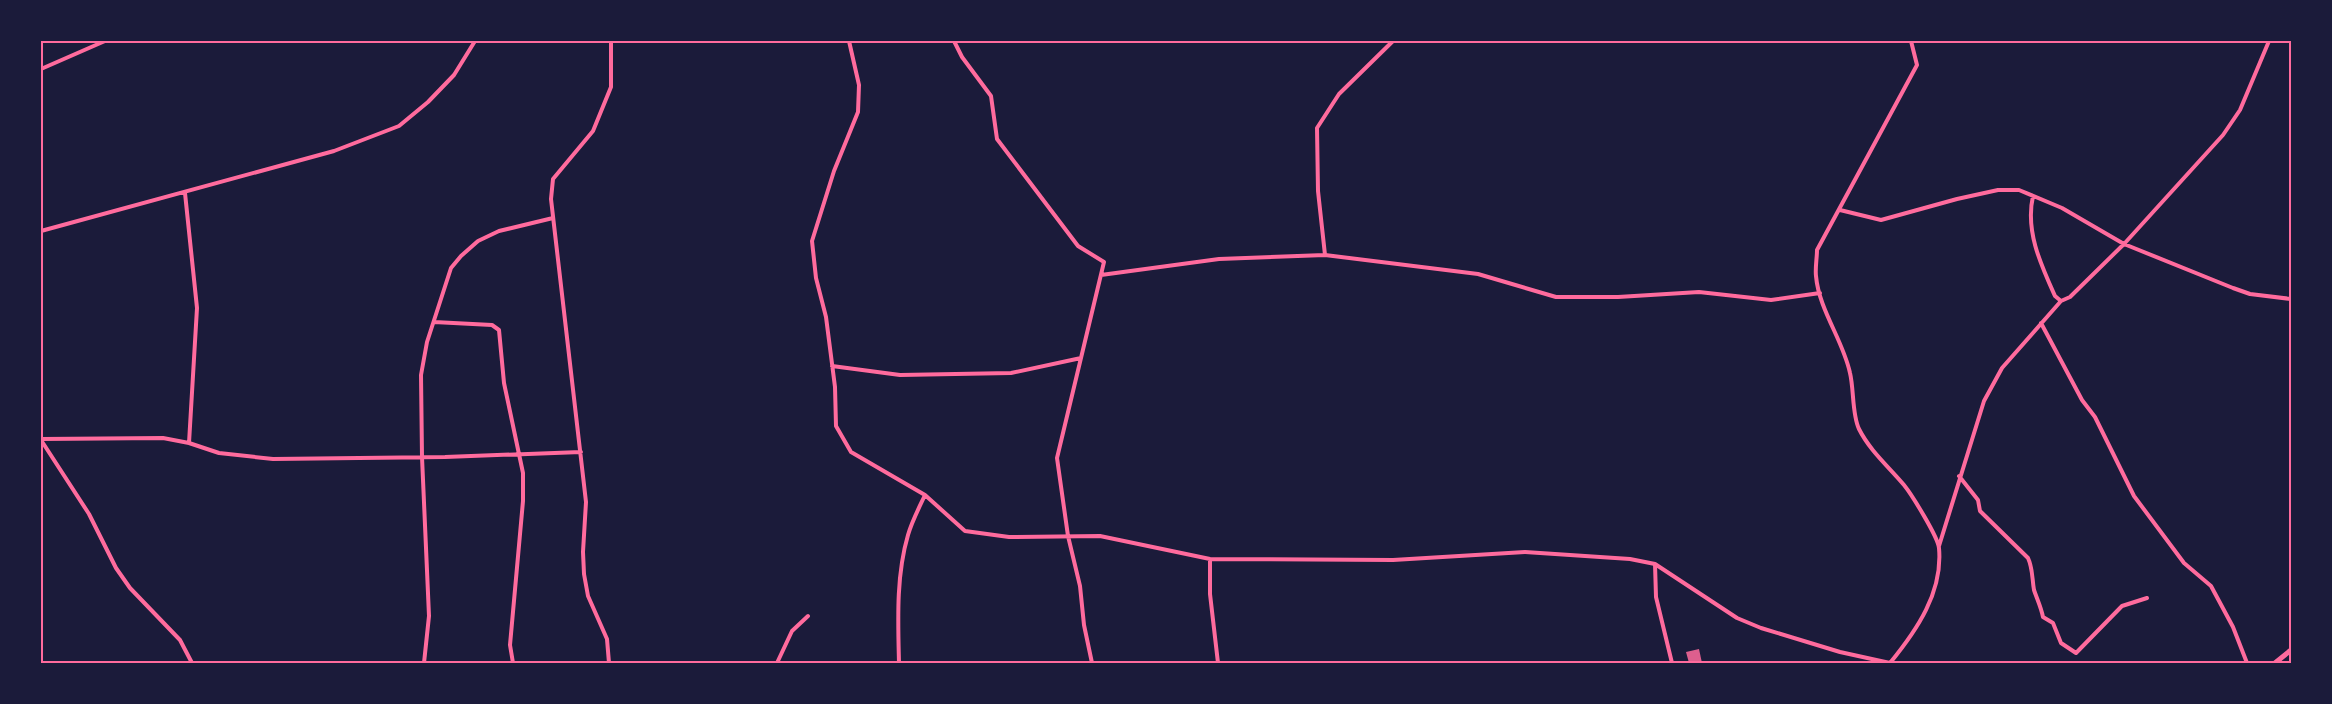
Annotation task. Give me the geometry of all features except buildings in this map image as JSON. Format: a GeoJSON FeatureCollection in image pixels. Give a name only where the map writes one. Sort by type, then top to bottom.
{"type":"FeatureCollection","features":[{"type":"Feature","properties":{"kind":"main road"},"geometry":{"type":"LineString","coordinates":[[2275,663],[2291,650]]}},
{"type":"Feature","properties":{"kind":"street"},"geometry":{"type":"LineString","coordinates":[[41,69],[105,41]]}},
{"type":"Feature","properties":{"kind":"street"},"geometry":{"type":"LineString","coordinates":[[41,231],[334,152],[398,126],[428,102],[454,75],[476,41]]}},
{"type":"Feature","properties":{"kind":"street"},"geometry":{"type":"LineString","coordinates":[[609,663],[606,639],[588,596],[584,574],[583,552],[586,502],[551,199],[553,179],[593,131],[611,87],[612,41]]}},
{"type":"Feature","properties":{"kind":"street"},"geometry":{"type":"LineString","coordinates":[[849,41],[858,85],[858,112],[834,172],[812,241],[816,278],[826,317],[836,426],[851,452],[925,495],[965,531],[1009,537],[1100,536],[1210,559],[1393,560],[1525,552],[1630,559],[1655,564],[1736,618],[1794,639],[1890,663],[1906,644],[1924,615],[1938,584],[1939,546],[1959,476],[1984,401],[2002,368],[2061,301],[2070,297],[2124,244],[2223,135],[2240,110],[2269,41]]}},
{"type":"Feature","properties":{"kind":"street"},"geometry":{"type":"LineString","coordinates":[[954,41],[962,57],[991,96],[997,140],[1078,246],[1104,262],[1057,458],[1068,536],[1080,586],[1092,663]]}},
{"type":"Feature","properties":{"kind":"street"},"geometry":{"type":"LineString","coordinates":[[1325,255],[1318,191],[1317,128],[1339,94],[1393,41]]}},
{"type":"Feature","properties":{"kind":"street"},"geometry":{"type":"LineString","coordinates":[[1911,41],[1918,65],[1817,250],[1816,276],[1820,293],[1850,371],[1858,427],[1871,448],[1921,509],[1939,546]]}},
{"type":"Feature","properties":{"kind":"street"},"geometry":{"type":"LineString","coordinates":[[1840,210],[1881,220],[1998,190],[2019,190],[2062,208],[2124,244],[2250,294],[2291,299]]}},
{"type":"Feature","properties":{"kind":"street"},"geometry":{"type":"LineString","coordinates":[[185,193],[197,308],[189,443]]}},
{"type":"Feature","properties":{"kind":"street"},"geometry":{"type":"LineString","coordinates":[[2033,196],[2031,223],[2036,246],[2055,296],[2061,301]]}},
{"type":"Feature","properties":{"kind":"street"},"geometry":{"type":"LineString","coordinates":[[424,663],[429,616],[422,457],[421,375],[427,342],[451,268],[461,256],[478,241],[499,230],[553,218]]}},
{"type":"Feature","properties":{"kind":"street"},"geometry":{"type":"LineString","coordinates":[[1101,275],[1219,259],[1325,255],[1478,274],[1556,297],[1618,297],[1699,292],[1771,300],[1820,293]]}},
{"type":"Feature","properties":{"kind":"street"},"geometry":{"type":"LineString","coordinates":[[434,322],[492,325],[499,330],[504,383],[513,433],[523,473],[523,501],[511,626],[510,645],[513,663]]}},
{"type":"Feature","properties":{"kind":"street"},"geometry":{"type":"LineString","coordinates":[[2041,323],[2082,400],[2094,417],[2134,496],[2184,563],[2210,586],[2233,627],[2247,663]]}},
{"type":"Feature","properties":{"kind":"street"},"geometry":{"type":"LineString","coordinates":[[832,366],[900,375],[1011,373],[1081,358]]}},
{"type":"Feature","properties":{"kind":"street"},"geometry":{"type":"LineString","coordinates":[[41,439],[163,438],[189,443],[219,453],[273,458],[422,457],[581,452]]}},
{"type":"Feature","properties":{"kind":"street"},"geometry":{"type":"LineString","coordinates":[[41,439],[89,514],[116,568],[130,588],[180,640],[192,663]]}},
{"type":"Feature","properties":{"kind":"street"},"geometry":{"type":"LineString","coordinates":[[1959,476],[1978,500],[1980,511],[2028,558],[2032,566],[2035,591],[2041,603],[2043,617],[2053,623],[2061,643],[2076,653],[2100,631],[2122,606],[2147,598]]}},
{"type":"Feature","properties":{"kind":"street"},"geometry":{"type":"LineString","coordinates":[[899,663],[898,603],[908,535],[925,495]]}},
{"type":"Feature","properties":{"kind":"street"},"geometry":{"type":"LineString","coordinates":[[1210,559],[1210,594],[1218,663]]}},
{"type":"Feature","properties":{"kind":"street"},"geometry":{"type":"LineString","coordinates":[[1655,564],[1656,597],[1672,663]]}},
{"type":"Feature","properties":{"kind":"street"},"geometry":{"type":"LineString","coordinates":[[777,663],[792,631],[808,616]]}}]}
